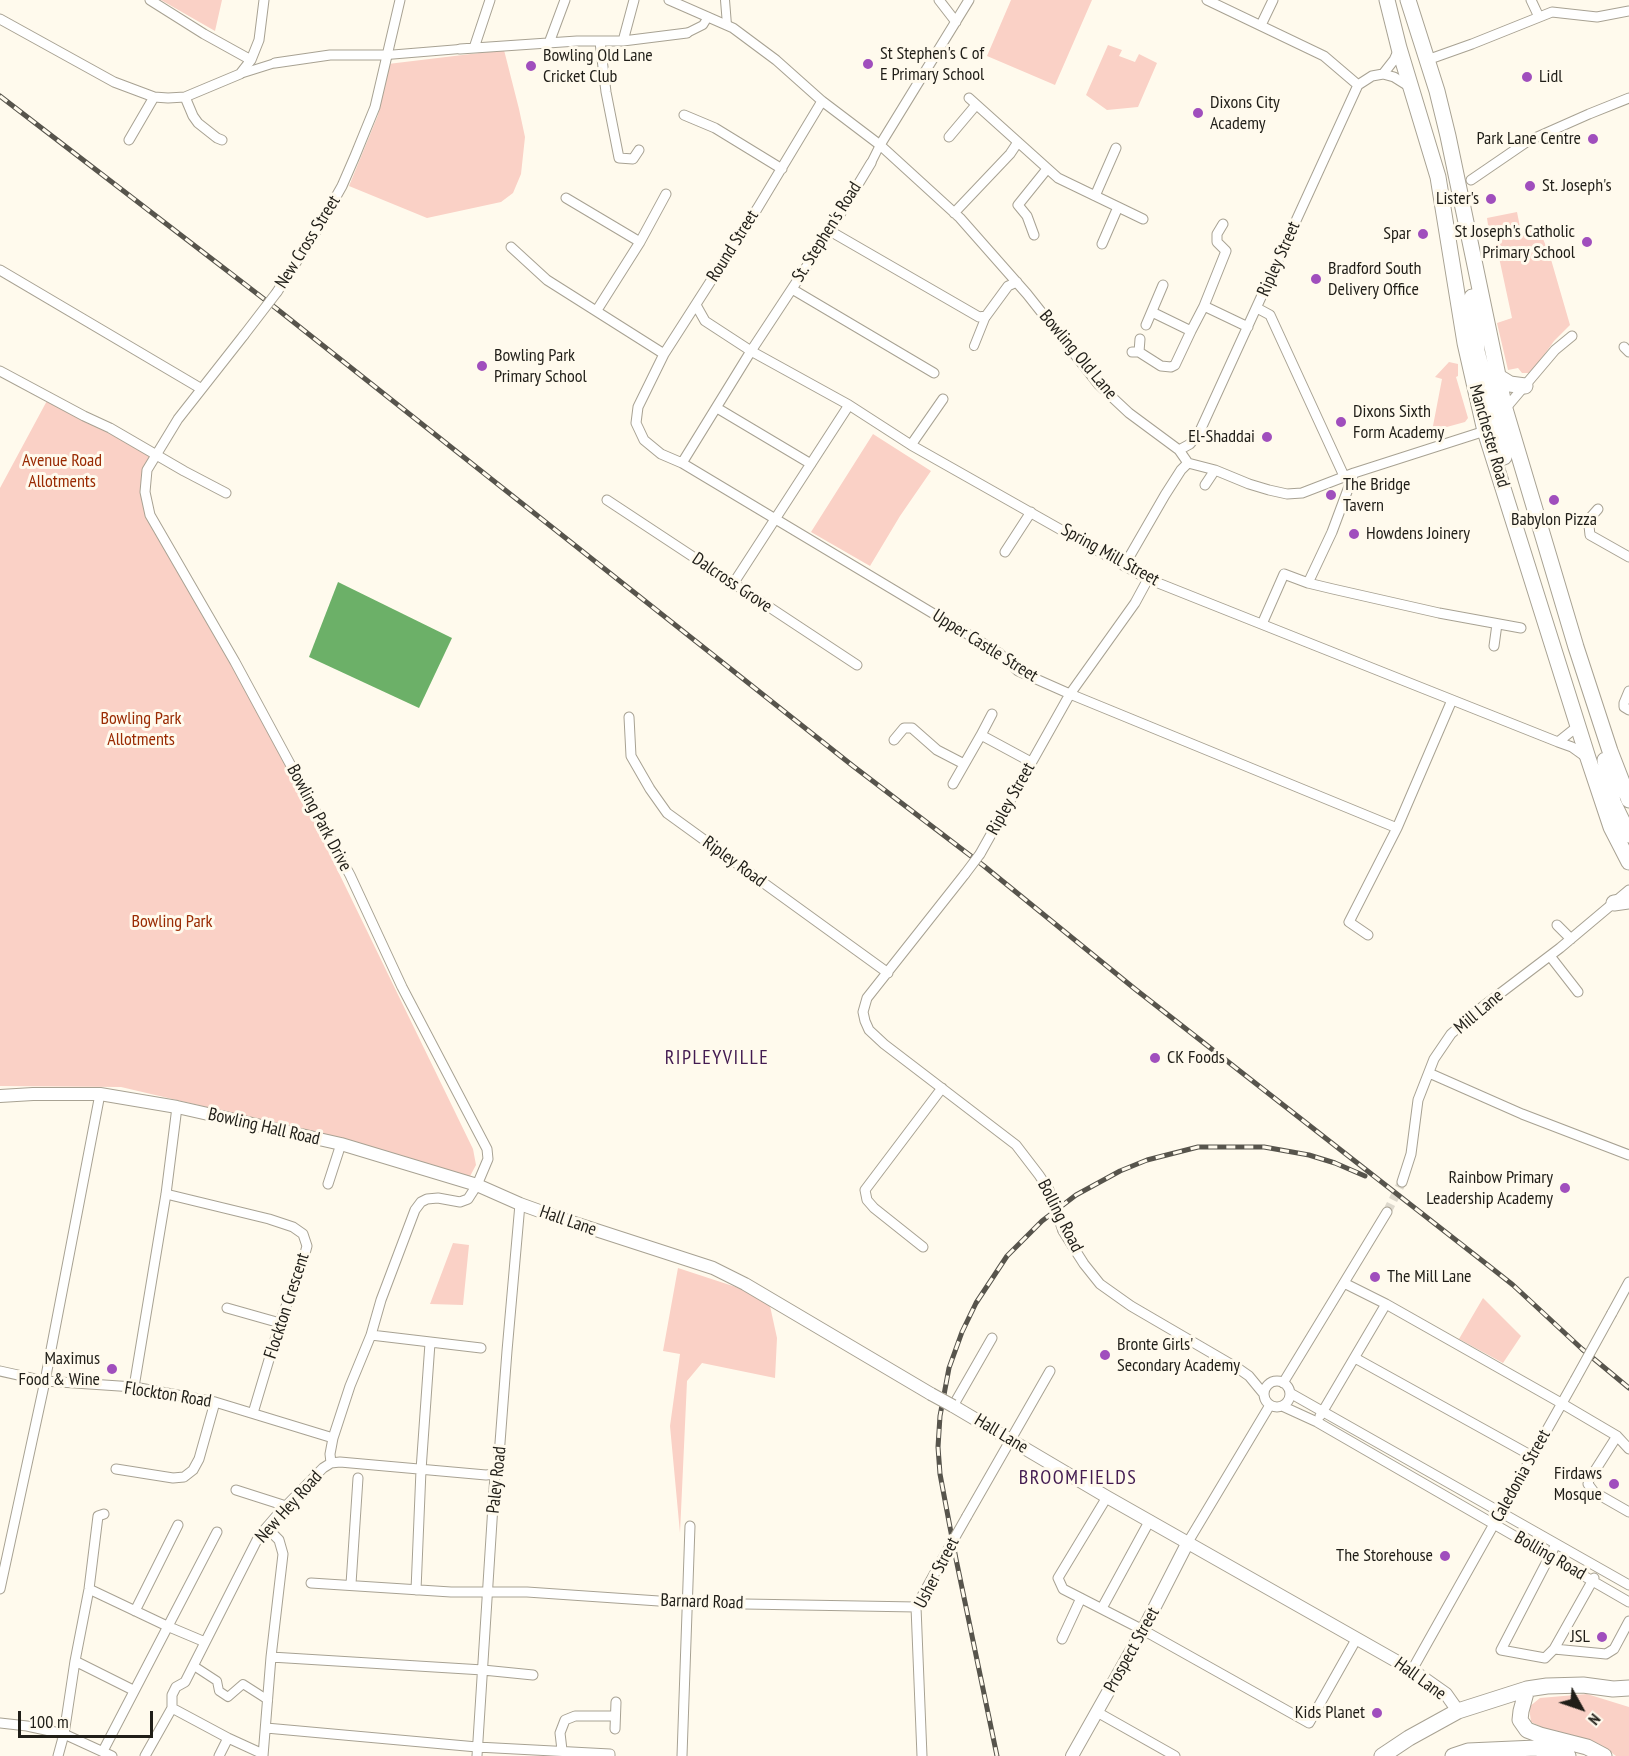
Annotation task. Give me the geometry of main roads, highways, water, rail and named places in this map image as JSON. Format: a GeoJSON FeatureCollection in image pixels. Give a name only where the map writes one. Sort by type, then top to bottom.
{"type":"FeatureCollection","features":[{"type":"Feature","properties":{"kind":"main road","name":"Manchester Road"},"geometry":{"type":"LineString","coordinates":[[1387,0],[1438,177],[1465,343],[1485,431],[1588,758],[1611,826],[1629,862]]}},
{"type":"Feature","properties":{"kind":"main road","name":"Manchester Road"},"geometry":{"type":"LineString","coordinates":[[1408,0],[1437,91],[1448,136],[1505,409],[1541,532],[1614,761],[1629,800]]}},
{"type":"Feature","properties":{"kind":"main road"},"geometry":{"type":"LineString","coordinates":[[1474,264],[1470,283],[1477,351],[1491,410],[1485,431]]}},
{"type":"Feature","properties":{"kind":"main road"},"geometry":{"type":"LineString","coordinates":[[1497,376],[1510,384],[1525,386]]}},
{"type":"Feature","properties":{"kind":"main road"},"geometry":{"type":"LineString","coordinates":[[1505,409],[1498,431],[1508,471],[1505,489]]}},
{"type":"Feature","properties":{"kind":"main road"},"geometry":{"type":"LineString","coordinates":[[1596,704],[1594,726],[1607,767],[1611,793],[1629,835]]}},
{"type":"Feature","properties":{"kind":"main road"},"geometry":{"type":"LineString","coordinates":[[1382,1756],[1409,1738],[1458,1712],[1527,1689],[1583,1685],[1613,1689],[1629,1688]]}},
{"type":"Feature","properties":{"kind":"main road"},"geometry":{"type":"LineString","coordinates":[[1527,1689],[1520,1720],[1527,1730],[1587,1747],[1604,1756]]}},
{"type":"Feature","properties":{"kind":"main road"},"geometry":{"type":"LineString","coordinates":[[1613,1689],[1629,1695]]}},
{"type":"Feature","properties":{"kind":"main road"},"geometry":{"type":"LineString","coordinates":[[1453,1756],[1468,1751],[1536,1748],[1568,1756]]}},
{"type":"Feature","properties":{"kind":"tunnel"},"geometry":{"type":"LineString","coordinates":[[1387,1212],[1402,1182]]}},
{"type":"Feature","properties":{"kind":"railway"},"geometry":{"type":"LineString","coordinates":[[0,96],[277,309],[853,766],[984,866],[1135,989],[1513,1285],[1582,1349],[1629,1388]]}},
{"type":"Feature","properties":{"kind":"railway"},"geometry":{"type":"LineString","coordinates":[[997,1756],[956,1559],[940,1474],[938,1447],[940,1416],[949,1368],[962,1332],[976,1303],[1007,1256],[1042,1221],[1076,1195],[1120,1171],[1147,1160],[1198,1147],[1264,1147],[1309,1155],[1365,1176]]}},
{"type":"Feature","properties":{"kind":"place","name":"St Stephen's C of E Primary School"},"geometry":{"type":"Point","coordinates":[868,64]}},
{"type":"Feature","properties":{"kind":"place","name":"Bowling Old Lane Cricket Club"},"geometry":{"type":"Point","coordinates":[531,66]}},
{"type":"Feature","properties":{"kind":"place","name":"Lidl"},"geometry":{"type":"Point","coordinates":[1527,77]}},
{"type":"Feature","properties":{"kind":"place","name":"Dixons City Academy"},"geometry":{"type":"Point","coordinates":[1198,113]}},
{"type":"Feature","properties":{"kind":"place","name":"Park Lane Centre"},"geometry":{"type":"Point","coordinates":[1593,139]}},
{"type":"Feature","properties":{"kind":"place","name":"St. Joseph's"},"geometry":{"type":"Point","coordinates":[1530,186]}},
{"type":"Feature","properties":{"kind":"place","name":"Lister's"},"geometry":{"type":"Point","coordinates":[1491,199]}},
{"type":"Feature","properties":{"kind":"place","name":"Spar"},"geometry":{"type":"Point","coordinates":[1423,234]}},
{"type":"Feature","properties":{"kind":"place","name":"St Joseph's Catholic Primary School"},"geometry":{"type":"Point","coordinates":[1587,242]}},
{"type":"Feature","properties":{"kind":"place","name":"Bradford South Delivery Office"},"geometry":{"type":"Point","coordinates":[1316,279]}},
{"type":"Feature","properties":{"kind":"place","name":"Bowling Park Primary School"},"geometry":{"type":"Point","coordinates":[482,366]}},
{"type":"Feature","properties":{"kind":"place","name":"Dixons Sixth Form Academy"},"geometry":{"type":"Point","coordinates":[1341,422]}},
{"type":"Feature","properties":{"kind":"place","name":"El-Shaddai"},"geometry":{"type":"Point","coordinates":[1267,437]}},
{"type":"Feature","properties":{"kind":"place","name":"The Bridge Tavern"},"geometry":{"type":"Point","coordinates":[1331,495]}},
{"type":"Feature","properties":{"kind":"place","name":"Babylon Pizza"},"geometry":{"type":"Point","coordinates":[1554,500]}},
{"type":"Feature","properties":{"kind":"place","name":"Howdens Joinery"},"geometry":{"type":"Point","coordinates":[1354,534]}},
{"type":"Feature","properties":{"kind":"place","name":"CK Foods"},"geometry":{"type":"Point","coordinates":[1155,1058]}},
{"type":"Feature","properties":{"kind":"place","name":"Rainbow Primary Leadership Academy"},"geometry":{"type":"Point","coordinates":[1565,1188]}},
{"type":"Feature","properties":{"kind":"place","name":"The Mill Lane"},"geometry":{"type":"Point","coordinates":[1375,1277]}},
{"type":"Feature","properties":{"kind":"place","name":"Bronte Girls' Secondary Academy"},"geometry":{"type":"Point","coordinates":[1105,1355]}},
{"type":"Feature","properties":{"kind":"place","name":"Maximus Food & Wine"},"geometry":{"type":"Point","coordinates":[112,1369]}},
{"type":"Feature","properties":{"kind":"place","name":"Firdaws Mosque"},"geometry":{"type":"Point","coordinates":[1614,1484]}},
{"type":"Feature","properties":{"kind":"place","name":"The Storehouse"},"geometry":{"type":"Point","coordinates":[1445,1556]}},
{"type":"Feature","properties":{"kind":"place","name":"JSL"},"geometry":{"type":"Point","coordinates":[1602,1637]}},
{"type":"Feature","properties":{"kind":"place","name":"Kids Planet"},"geometry":{"type":"Point","coordinates":[1377,1713]}},
{"type":"Feature","properties":{"kind":"district","name":"RIPLEYVILLE"},"geometry":{"type":"Point","coordinates":[717,1058]}},
{"type":"Feature","properties":{"kind":"district","name":"BROOMFIELDS"},"geometry":{"type":"Point","coordinates":[1078,1478]}},
{"type":"Feature","properties":{"kind":"park label","name":"Avenue Road Allotments"},"geometry":{"type":"Point","coordinates":[62,471]}},
{"type":"Feature","properties":{"kind":"park label","name":"Bowling Park Allotments"},"geometry":{"type":"Point","coordinates":[141,729]}},
{"type":"Feature","properties":{"kind":"park label","name":"Bowling Park"},"geometry":{"type":"Point","coordinates":[172,922]}}]}
